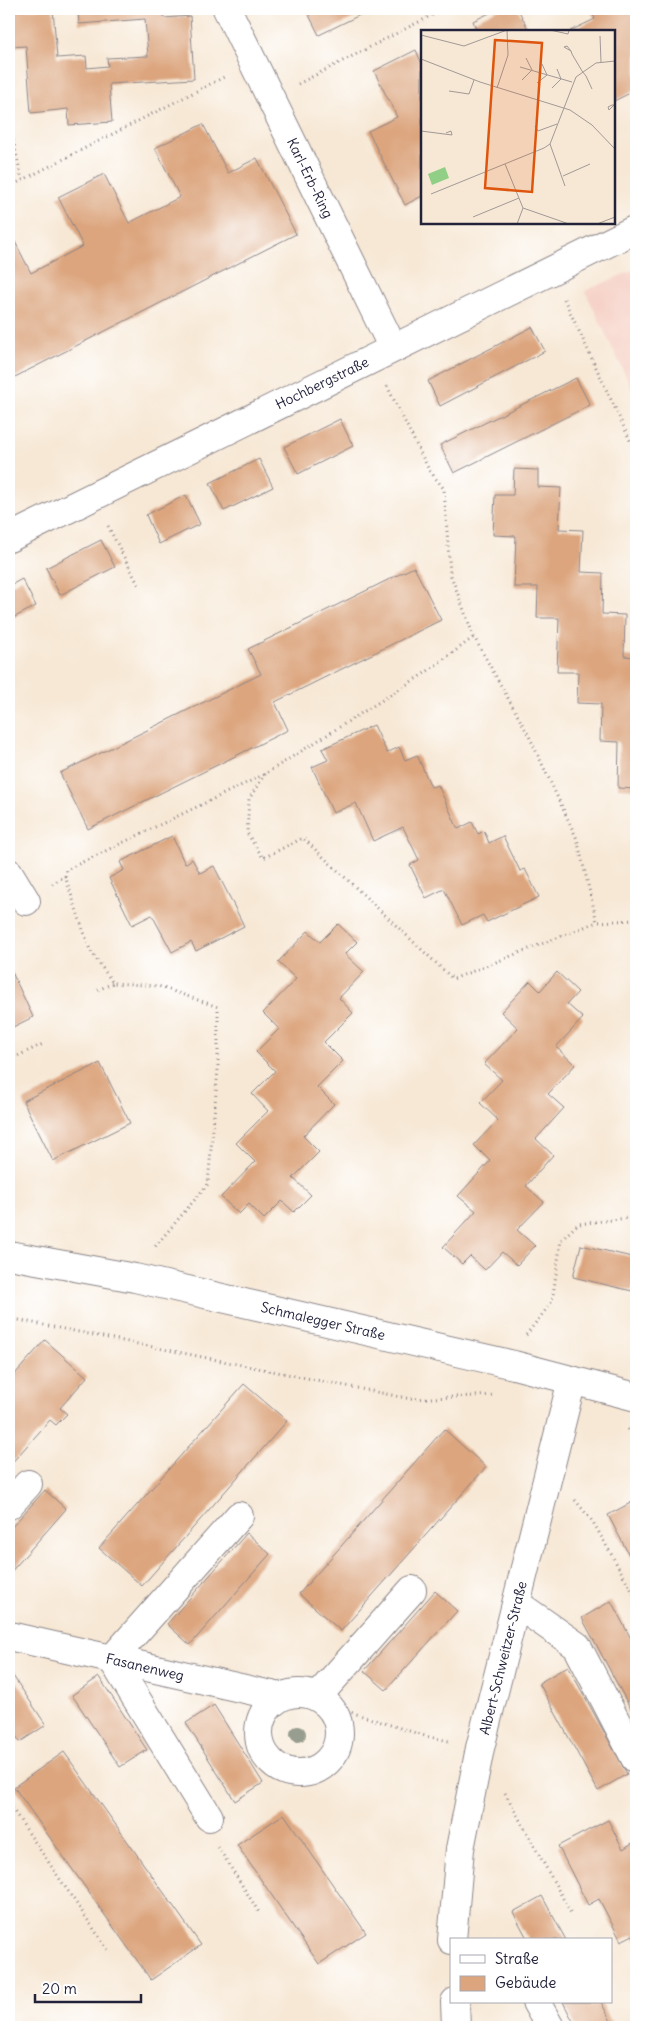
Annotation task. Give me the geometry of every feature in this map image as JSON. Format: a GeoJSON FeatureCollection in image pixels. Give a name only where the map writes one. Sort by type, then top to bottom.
{"type":"FeatureCollection","features":[{"type":"Feature","properties":{"kind":"street","name":"Karl-Erb-Ring"},"geometry":{"type":"LineString","coordinates":[[227,9],[270,98],[383,353]]}},
{"type":"Feature","properties":{"kind":"street","name":"Hochbergstraße"},"geometry":{"type":"LineString","coordinates":[[9,538],[636,229]]}},
{"type":"Feature","properties":{"kind":"street"},"geometry":{"type":"LineString","coordinates":[[9,873],[24,899]]}},
{"type":"Feature","properties":{"kind":"street","name":"Schmalegger Straße"},"geometry":{"type":"LineString","coordinates":[[9,1254],[135,1278],[514,1365],[636,1397]]}},
{"type":"Feature","properties":{"kind":"street","name":"Albert-Schweitzer-Straße"},"geometry":{"type":"LineString","coordinates":[[452,1938],[460,1849],[480,1748],[572,1380]]}},
{"type":"Feature","properties":{"kind":"street"},"geometry":{"type":"LineString","coordinates":[[9,1504],[28,1484]]}},
{"type":"Feature","properties":{"kind":"street"},"geometry":{"type":"LineString","coordinates":[[209,1817],[112,1659],[239,1516]]}},
{"type":"Feature","properties":{"kind":"street"},"geometry":{"type":"LineString","coordinates":[[280,1697],[270,1704],[262,1714],[258,1726],[263,1752],[270,1762],[280,1769],[292,1773],[305,1773],[317,1769],[328,1762],[335,1751],[339,1739],[339,1727],[335,1714],[322,1701],[412,1590]]}},
{"type":"Feature","properties":{"kind":"street"},"geometry":{"type":"LineString","coordinates":[[517,1604],[576,1646],[635,1758]]}},
{"type":"Feature","properties":{"kind":"street","name":"Fasanenweg"},"geometry":{"type":"LineString","coordinates":[[9,1636],[280,1697],[292,1693],[305,1693],[322,1701]]}},
{"type":"Feature","properties":{"kind":"street"},"geometry":{"type":"LineString","coordinates":[[455,2004],[456,2027]]}},
{"type":"Feature","properties":{"kind":"street"},"geometry":{"type":"LineString","coordinates":[[537,2004],[550,2027]]}},
{"type":"Feature","properties":{"kind":"path"},"geometry":{"type":"LineString","coordinates":[[270,98],[444,9]]}},
{"type":"Feature","properties":{"kind":"path"},"geometry":{"type":"LineString","coordinates":[[9,187],[221,78],[255,66]]}},
{"type":"Feature","properties":{"kind":"path"},"geometry":{"type":"LineString","coordinates":[[9,121],[22,180]]}},
{"type":"Feature","properties":{"kind":"path"},"geometry":{"type":"LineString","coordinates":[[551,271],[636,453]]}},
{"type":"Feature","properties":{"kind":"path"},"geometry":{"type":"LineString","coordinates":[[383,353],[430,470],[444,490],[450,573],[474,637],[529,736],[577,839],[597,922]]}},
{"type":"Feature","properties":{"kind":"path"},"geometry":{"type":"LineString","coordinates":[[92,496],[139,586]]}},
{"type":"Feature","properties":{"kind":"path"},"geometry":{"type":"LineString","coordinates":[[113,983],[90,950],[65,876],[66,870],[265,774],[424,673],[474,637]]}},
{"type":"Feature","properties":{"kind":"path"},"geometry":{"type":"LineString","coordinates":[[265,774],[249,799],[247,833],[263,858],[304,838],[453,979],[597,922],[636,920]]}},
{"type":"Feature","properties":{"kind":"path"},"geometry":{"type":"LineString","coordinates":[[24,899],[65,876]]}},
{"type":"Feature","properties":{"kind":"path"},"geometry":{"type":"LineString","coordinates":[[98,990],[113,983],[158,986],[218,1007],[218,1069],[208,1184],[148,1254],[135,1278]]}},
{"type":"Feature","properties":{"kind":"path"},"geometry":{"type":"LineString","coordinates":[[9,1060],[45,1043]]}},
{"type":"Feature","properties":{"kind":"path"},"geometry":{"type":"LineString","coordinates":[[514,1365],[520,1343],[552,1302],[561,1240],[578,1224],[636,1217]]}},
{"type":"Feature","properties":{"kind":"path"},"geometry":{"type":"LineString","coordinates":[[9,1318],[411,1399],[503,1395]]}},
{"type":"Feature","properties":{"kind":"path"},"geometry":{"type":"LineString","coordinates":[[625,1427],[636,1438]]}},
{"type":"Feature","properties":{"kind":"path"},"geometry":{"type":"LineString","coordinates":[[550,1468],[593,1522],[636,1598]]}},
{"type":"Feature","properties":{"kind":"path"},"geometry":{"type":"LineString","coordinates":[[322,1701],[425,1736],[480,1748]]}},
{"type":"Feature","properties":{"kind":"path"},"geometry":{"type":"LineString","coordinates":[[504,1792],[570,1913]]}},
{"type":"Feature","properties":{"kind":"path"},"geometry":{"type":"LineString","coordinates":[[9,1804],[108,1950]]}},
{"type":"Feature","properties":{"kind":"path"},"geometry":{"type":"LineString","coordinates":[[209,1817],[208,1832],[260,1914]]}},
{"type":"Feature","properties":{"kind":"shaded area"},"geometry":{"type":"Polygon","coordinates":[[[636,269],[636,397],[585,291],[636,269]]]}},
{"type":"Feature","properties":{"kind":"building"},"geometry":{"type":"Polygon","coordinates":[[[9,9],[53,9],[57,58],[86,56],[87,68],[108,66],[107,58],[148,56],[145,19],[79,24],[78,9],[163,9],[164,18],[190,16],[194,79],[109,84],[112,122],[69,125],[68,109],[31,113],[26,46],[9,47],[9,9]]]}},
{"type":"Feature","properties":{"kind":"building"},"geometry":{"type":"Polygon","coordinates":[[[306,9],[372,9],[319,35],[306,9]]]}},
{"type":"Feature","properties":{"kind":"building"},"geometry":{"type":"Polygon","coordinates":[[[498,9],[518,9],[528,30],[477,30],[473,21],[498,9]]]}},
{"type":"Feature","properties":{"kind":"building"},"geometry":{"type":"Polygon","coordinates":[[[590,9],[636,9],[636,90],[615,100],[615,30],[572,30],[595,19],[590,9]]]}},
{"type":"Feature","properties":{"kind":"building"},"geometry":{"type":"Polygon","coordinates":[[[416,50],[421,62],[421,197],[405,205],[368,131],[397,117],[374,71],[416,50]]]}},
{"type":"Feature","properties":{"kind":"building"},"geometry":{"type":"Polygon","coordinates":[[[203,124],[228,173],[257,158],[296,234],[9,380],[9,230],[31,273],[83,246],[58,197],[104,174],[129,223],[180,197],[155,148],[203,124]]]}},
{"type":"Feature","properties":{"kind":"building"},"geometry":{"type":"Polygon","coordinates":[[[532,327],[545,351],[440,406],[428,381],[532,327]]]}},
{"type":"Feature","properties":{"kind":"building"},"geometry":{"type":"Polygon","coordinates":[[[576,378],[590,405],[454,473],[440,445],[576,378]]]}},
{"type":"Feature","properties":{"kind":"building"},"geometry":{"type":"Polygon","coordinates":[[[340,419],[353,446],[298,474],[284,447],[340,419]]]}},
{"type":"Feature","properties":{"kind":"building"},"geometry":{"type":"Polygon","coordinates":[[[259,459],[273,487],[224,511],[210,483],[259,459]]]}},
{"type":"Feature","properties":{"kind":"building"},"geometry":{"type":"Polygon","coordinates":[[[514,469],[538,470],[538,487],[561,488],[559,529],[583,530],[581,572],[603,573],[602,614],[625,615],[624,656],[636,657],[636,789],[618,788],[619,742],[600,741],[601,704],[577,703],[578,672],[557,672],[559,618],[537,618],[538,587],[514,587],[516,536],[493,535],[495,495],[513,495],[514,469]]]}},
{"type":"Feature","properties":{"kind":"building"},"geometry":{"type":"Polygon","coordinates":[[[186,495],[200,524],[159,544],[146,515],[186,495]]]}},
{"type":"Feature","properties":{"kind":"building"},"geometry":{"type":"Polygon","coordinates":[[[101,540],[115,567],[60,595],[46,568],[101,540]]]}},
{"type":"Feature","properties":{"kind":"building"},"geometry":{"type":"Polygon","coordinates":[[[414,567],[441,620],[275,702],[288,730],[88,829],[60,773],[261,674],[248,649],[414,567]]]}},
{"type":"Feature","properties":{"kind":"building"},"geometry":{"type":"Polygon","coordinates":[[[22,579],[36,606],[9,620],[9,586],[22,579]]]}},
{"type":"Feature","properties":{"kind":"building"},"geometry":{"type":"Polygon","coordinates":[[[374,725],[387,753],[399,747],[405,760],[417,755],[431,787],[438,785],[458,829],[472,822],[478,834],[484,831],[489,843],[503,836],[520,871],[525,869],[539,897],[487,922],[483,915],[462,925],[444,889],[426,898],[410,865],[419,860],[403,827],[373,841],[356,803],[333,813],[312,767],[328,760],[322,749],[374,725]]]}},
{"type":"Feature","properties":{"kind":"building"},"geometry":{"type":"Polygon","coordinates":[[[172,836],[185,864],[192,859],[200,873],[214,866],[244,926],[196,951],[191,942],[172,952],[152,915],[132,925],[109,878],[124,870],[120,862],[172,836]]]}},
{"type":"Feature","properties":{"kind":"building"},"geometry":{"type":"Polygon","coordinates":[[[338,924],[357,942],[345,954],[364,972],[339,998],[353,1013],[324,1042],[343,1061],[317,1087],[334,1104],[303,1136],[319,1152],[293,1178],[311,1195],[294,1212],[282,1201],[264,1219],[249,1204],[239,1214],[221,1197],[255,1162],[236,1143],[268,1111],[252,1094],[275,1071],[256,1052],[279,1029],[263,1013],[296,979],[278,962],[308,931],[320,942],[338,924]]]}},
{"type":"Feature","properties":{"kind":"building"},"geometry":{"type":"Polygon","coordinates":[[[9,966],[33,1017],[9,1029],[9,966]]]}},
{"type":"Feature","properties":{"kind":"building"},"geometry":{"type":"Polygon","coordinates":[[[557,972],[578,992],[567,1004],[583,1018],[556,1047],[575,1065],[548,1094],[564,1108],[536,1139],[553,1155],[526,1186],[544,1202],[517,1230],[535,1246],[517,1265],[502,1252],[485,1270],[470,1256],[462,1264],[443,1247],[476,1211],[458,1196],[490,1161],[474,1145],[498,1120],[480,1103],[502,1080],[484,1064],[518,1028],[501,1012],[530,981],[540,991],[557,972]]]}},
{"type":"Feature","properties":{"kind":"building"},"geometry":{"type":"Polygon","coordinates":[[[100,1063],[130,1123],[53,1161],[23,1101],[100,1063]]]}},
{"type":"Feature","properties":{"kind":"building"},"geometry":{"type":"Polygon","coordinates":[[[581,1245],[636,1258],[636,1272],[632,1291],[573,1277],[581,1245]]]}},
{"type":"Feature","properties":{"kind":"building"},"geometry":{"type":"Polygon","coordinates":[[[45,1340],[87,1377],[60,1408],[67,1414],[56,1425],[50,1420],[9,1466],[9,1381],[45,1340]]]}},
{"type":"Feature","properties":{"kind":"building"},"geometry":{"type":"Polygon","coordinates":[[[244,1384],[287,1421],[142,1586],[99,1548],[244,1384]]]}},
{"type":"Feature","properties":{"kind":"building"},"geometry":{"type":"Polygon","coordinates":[[[444,1429],[486,1467],[341,1631],[299,1594],[444,1429]]]}},
{"type":"Feature","properties":{"kind":"building"},"geometry":{"type":"Polygon","coordinates":[[[45,1490],[66,1509],[9,1574],[9,1530],[45,1490]]]}},
{"type":"Feature","properties":{"kind":"building"},"geometry":{"type":"Polygon","coordinates":[[[636,1500],[636,1568],[608,1515],[636,1500]]]}},
{"type":"Feature","properties":{"kind":"building"},"geometry":{"type":"Polygon","coordinates":[[[247,1533],[270,1554],[190,1645],[167,1624],[247,1533]]]}},
{"type":"Feature","properties":{"kind":"building"},"geometry":{"type":"Polygon","coordinates":[[[435,1591],[457,1611],[386,1690],[364,1671],[435,1591]]]}},
{"type":"Feature","properties":{"kind":"building"},"geometry":{"type":"Polygon","coordinates":[[[611,1601],[636,1648],[636,1719],[582,1618],[611,1601]]]}},
{"type":"Feature","properties":{"kind":"building"},"geometry":{"type":"Polygon","coordinates":[[[568,1666],[627,1774],[598,1791],[539,1683],[568,1666]]]}},
{"type":"Feature","properties":{"kind":"building"},"geometry":{"type":"Polygon","coordinates":[[[9,1670],[46,1725],[20,1742],[9,1726],[9,1670]]]}},
{"type":"Feature","properties":{"kind":"building"},"geometry":{"type":"Polygon","coordinates":[[[99,1677],[147,1750],[120,1767],[72,1695],[99,1677]]]}},
{"type":"Feature","properties":{"kind":"building"},"geometry":{"type":"Polygon","coordinates":[[[214,1705],[263,1783],[235,1801],[186,1723],[214,1705]]]}},
{"type":"Feature","properties":{"kind":"building"},"geometry":{"type":"Polygon","coordinates":[[[64,1752],[201,1945],[151,1980],[14,1787],[64,1752]]]}},
{"type":"Feature","properties":{"kind":"building"},"geometry":{"type":"Polygon","coordinates":[[[284,1814],[366,1933],[319,1964],[237,1845],[284,1814]]]}},
{"type":"Feature","properties":{"kind":"building"},"geometry":{"type":"Polygon","coordinates":[[[608,1820],[623,1849],[634,1842],[636,1846],[636,1942],[633,1935],[621,1941],[599,1899],[588,1905],[558,1846],[608,1820]]]}},
{"type":"Feature","properties":{"kind":"building"},"geometry":{"type":"Polygon","coordinates":[[[542,1896],[565,1938],[527,1938],[513,1912],[542,1896]]]}},
{"type":"Feature","properties":{"kind":"building"},"geometry":{"type":"Polygon","coordinates":[[[564,2004],[602,2004],[614,2027],[576,2027],[564,2004]]]}}]}
